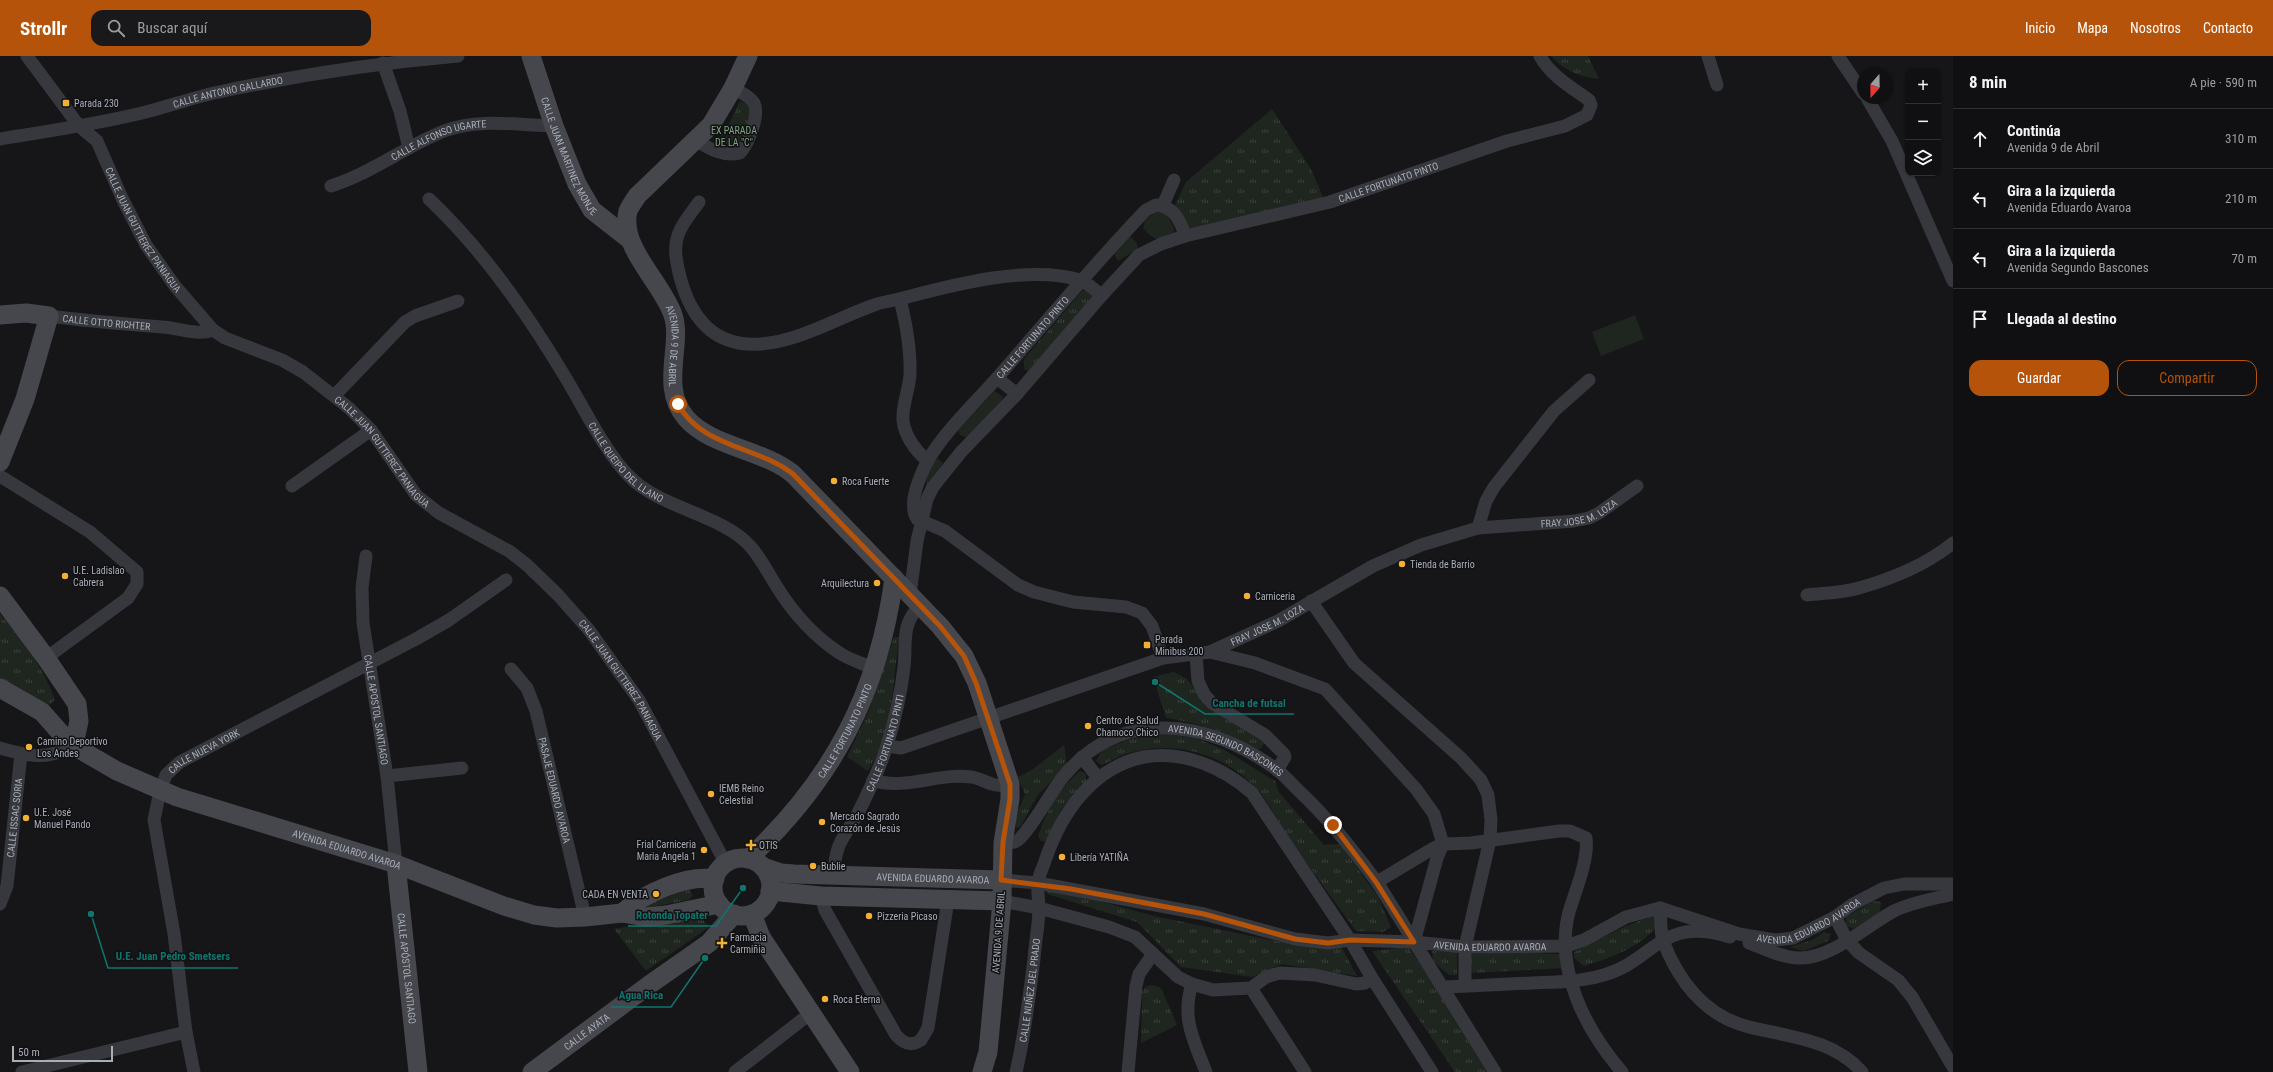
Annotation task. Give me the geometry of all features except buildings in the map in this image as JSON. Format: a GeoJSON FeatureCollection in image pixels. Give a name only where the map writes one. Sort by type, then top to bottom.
{"type":"FeatureCollection","features":[{"type":"Feature","properties":{"kind":"main road","name":"CALLE JUAN MARTINEZ MONJE"},"geometry":{"type":"LineString","coordinates":[[531,56],[554,126],[577,184],[592,210],[629,240]]}},
{"type":"Feature","properties":{"kind":"main road","name":"AVENIDA 9 DE ABRIL"},"geometry":{"type":"LineString","coordinates":[[748,56],[733,88],[711,125],[697,141],[662,170],[637,196],[628,210],[627,221],[629,240],[668,302],[674,316],[672,368],[675,392],[685,416],[701,430],[780,464],[809,489],[915,600],[964,656],[989,718],[1010,784],[1010,799],[1003,842],[1001,880],[1002,901],[988,1052],[982,1072]]}},
{"type":"Feature","properties":{"kind":"main road","name":"CALLE OTTO RICHTER"},"geometry":{"type":"LineString","coordinates":[[0,315],[26,313],[49,316]]}},
{"type":"Feature","properties":{"kind":"main road"},"geometry":{"type":"LineString","coordinates":[[0,462],[25,399],[49,316]]}},
{"type":"Feature","properties":{"kind":"main road","name":"CALLE FORTUNATO PINTO"},"geometry":{"type":"LineString","coordinates":[[756,863],[772,836],[815,787],[839,749],[859,710],[875,669],[890,613],[894,578]]}},
{"type":"Feature","properties":{"kind":"main road"},"geometry":{"type":"LineString","coordinates":[[0,596],[46,658],[77,704],[79,721],[71,743]]}},
{"type":"Feature","properties":{"kind":"main road","name":"AVENIDA EDUARDO AVAROA"},"geometry":{"type":"LineString","coordinates":[[0,688],[42,712],[71,743],[117,771],[160,790],[396,864],[519,910],[557,918],[622,913],[646,917],[726,909]]}},
{"type":"Feature","properties":{"kind":"main road"},"geometry":{"type":"LineString","coordinates":[[737,859],[756,863],[770,879],[770,891],[765,905],[752,914],[726,909],[714,894],[714,879],[726,864],[737,859]]}},
{"type":"Feature","properties":{"kind":"main road","name":"AVENIDA EDUARDO AVAROA"},"geometry":{"type":"LineString","coordinates":[[756,863],[781,873],[834,876],[1001,880]]}},
{"type":"Feature","properties":{"kind":"main road","name":"CALLE APÓSTOL SANTIAGO"},"geometry":{"type":"LineString","coordinates":[[396,864],[418,1072]]}},
{"type":"Feature","properties":{"kind":"main road"},"geometry":{"type":"LineString","coordinates":[[622,913],[636,901],[694,878],[714,879]]}},
{"type":"Feature","properties":{"kind":"main road","name":"AVENIDA EDUARDO AVAROA"},"geometry":{"type":"LineString","coordinates":[[770,891],[821,896],[1002,901]]}},
{"type":"Feature","properties":{"kind":"main road","name":"CALLE AYATA"},"geometry":{"type":"LineString","coordinates":[[532,1072],[648,985],[709,943],[726,909]]}},
{"type":"Feature","properties":{"kind":"main road"},"geometry":{"type":"LineString","coordinates":[[752,914],[761,938],[812,1012],[850,1072]]}},
{"type":"Feature","properties":{"kind":"street","name":"CALLE JUAN GUTTIEREZ PANIAGUA"},"geometry":{"type":"LineString","coordinates":[[27,56],[79,126],[98,141],[122,198],[146,245],[175,286],[213,330],[226,338],[282,360],[303,372],[334,396],[360,418],[371,430],[403,478],[426,505],[509,551],[527,565],[558,595],[589,630],[639,700],[726,864]]}},
{"type":"Feature","properties":{"kind":"street","name":"CALLE ANTONIO GALLARDO"},"geometry":{"type":"LineString","coordinates":[[0,139],[79,126],[145,112],[217,92],[383,63],[458,56]]}},
{"type":"Feature","properties":{"kind":"street","name":"CALLE FORTUNATO PINTO"},"geometry":{"type":"LineString","coordinates":[[915,600],[922,522],[933,487],[961,452],[1017,394],[1102,295],[1139,255],[1161,244],[1185,236],[1330,202],[1507,141],[1565,126],[1587,115],[1591,104],[1590,100],[1554,73],[1545,65],[1540,56]]}},
{"type":"Feature","properties":{"kind":"street"},"geometry":{"type":"LineString","coordinates":[[1708,56],[1717,85]]}},
{"type":"Feature","properties":{"kind":"street"},"geometry":{"type":"LineString","coordinates":[[1838,56],[1857,84]]}},
{"type":"Feature","properties":{"kind":"street"},"geometry":{"type":"LineString","coordinates":[[383,63],[400,111],[409,148]]}},
{"type":"Feature","properties":{"kind":"street"},"geometry":{"type":"LineString","coordinates":[[697,141],[723,153],[740,153],[745,147],[756,109],[753,102],[733,88]]}},
{"type":"Feature","properties":{"kind":"street"},"geometry":{"type":"LineString","coordinates":[[1870,104],[1892,141],[1953,281]]}},
{"type":"Feature","properties":{"kind":"street","name":"CALLE ALFONSO UGARTE"},"geometry":{"type":"LineString","coordinates":[[331,186],[364,174],[409,148],[443,132],[458,127],[503,123],[554,126]]}},
{"type":"Feature","properties":{"kind":"street"},"geometry":{"type":"LineString","coordinates":[[1174,180],[1163,205],[1176,216],[1185,236]]}},
{"type":"Feature","properties":{"kind":"street","name":"CALLE QUEIPO DEL LLANO"},"geometry":{"type":"LineString","coordinates":[[429,199],[476,247],[504,283],[544,341],[614,458],[630,477],[668,502],[731,532],[748,544],[764,563],[777,588],[798,615],[818,636],[842,654],[875,669]]}},
{"type":"Feature","properties":{"kind":"street"},"geometry":{"type":"LineString","coordinates":[[699,202],[678,235],[676,252],[677,264],[693,311],[699,320],[717,334],[746,343],[761,344],[794,337],[878,304],[960,283],[1002,278],[1050,275],[1081,280],[1102,295]]}},
{"type":"Feature","properties":{"kind":"street","name":"CALLE FORTUNATO PINTO"},"geometry":{"type":"LineString","coordinates":[[922,522],[915,516],[915,497],[928,461],[946,437],[1081,280],[1146,210],[1156,205],[1163,205]]}},
{"type":"Feature","properties":{"kind":"street"},"geometry":{"type":"LineString","coordinates":[[900,299],[907,324],[910,374],[902,416],[909,438],[921,455],[928,461]]}},
{"type":"Feature","properties":{"kind":"street"},"geometry":{"type":"LineString","coordinates":[[334,396],[405,322],[415,316],[458,301]]}},
{"type":"Feature","properties":{"kind":"street","name":"CALLE OTTO RICHTER"},"geometry":{"type":"LineString","coordinates":[[49,316],[114,324],[175,328],[199,333],[213,330]]}},
{"type":"Feature","properties":{"kind":"street"},"geometry":{"type":"LineString","coordinates":[[997,378],[1017,394]]}},
{"type":"Feature","properties":{"kind":"street"},"geometry":{"type":"LineString","coordinates":[[1478,528],[1486,501],[1494,487],[1554,411],[1589,380]]}},
{"type":"Feature","properties":{"kind":"street"},"geometry":{"type":"LineString","coordinates":[[292,486],[371,430]]}},
{"type":"Feature","properties":{"kind":"street"},"geometry":{"type":"LineString","coordinates":[[946,437],[961,452]]}},
{"type":"Feature","properties":{"kind":"street"},"geometry":{"type":"LineString","coordinates":[[0,476],[90,532],[137,572],[137,584],[128,598],[46,658]]}},
{"type":"Feature","properties":{"kind":"street","name":"FRAY JOSE M. LOZA"},"geometry":{"type":"LineString","coordinates":[[887,746],[901,748],[1163,658],[1196,655],[1210,652],[1250,634],[1311,602],[1373,566],[1421,545],[1478,528],[1574,521],[1588,518],[1637,486]]}},
{"type":"Feature","properties":{"kind":"street"},"geometry":{"type":"LineString","coordinates":[[922,522],[945,531],[1023,588],[1073,602],[1126,607],[1142,614],[1152,626],[1163,658]]}},
{"type":"Feature","properties":{"kind":"street"},"geometry":{"type":"LineString","coordinates":[[1807,595],[1865,586],[1941,553],[1953,543]]}},
{"type":"Feature","properties":{"kind":"street","name":"CALLE APOSTOL SANTIAGO"},"geometry":{"type":"LineString","coordinates":[[366,556],[362,602],[363,623],[386,776],[396,864]]}},
{"type":"Feature","properties":{"kind":"street","name":"CALLE NUEVA YORK"},"geometry":{"type":"LineString","coordinates":[[194,1072],[186,1032],[174,934],[154,820],[160,790],[166,775],[180,762],[449,620],[506,580]]}},
{"type":"Feature","properties":{"kind":"street","name":"CALLE FORTUNATO PINTI"},"geometry":{"type":"LineString","coordinates":[[834,876],[834,856],[838,843],[856,816],[887,746],[904,667],[904,636],[915,600]]}},
{"type":"Feature","properties":{"kind":"street"},"geometry":{"type":"LineString","coordinates":[[1311,602],[1354,663],[1438,736],[1481,780],[1488,795],[1490,807],[1490,840],[1465,947],[1465,986]]}},
{"type":"Feature","properties":{"kind":"street"},"geometry":{"type":"LineString","coordinates":[[1210,652],[1255,663],[1325,689],[1416,789],[1434,814],[1443,844],[1437,858],[1414,942]]}},
{"type":"Feature","properties":{"kind":"street"},"geometry":{"type":"LineString","coordinates":[[1196,655],[1198,681],[1204,694],[1212,703],[1265,735],[1284,754],[1285,757],[1277,770]]}},
{"type":"Feature","properties":{"kind":"street","name":"PASAJE EDUARDO AVAROA"},"geometry":{"type":"LineString","coordinates":[[511,669],[527,688],[536,711],[585,917]]}},
{"type":"Feature","properties":{"kind":"street","name":"AVENIDA SEGUNDO BASCONES"},"geometry":{"type":"LineString","coordinates":[[1003,842],[1016,842],[1024,836],[1050,792],[1082,757],[1098,745],[1127,732],[1156,727],[1174,728],[1220,739],[1240,748],[1277,770],[1333,825],[1376,882],[1495,1072]]}},
{"type":"Feature","properties":{"kind":"street"},"geometry":{"type":"LineString","coordinates":[[0,748],[21,754],[45,756],[71,743]]}},
{"type":"Feature","properties":{"kind":"street","name":"CALLE ISSAC SORIA"},"geometry":{"type":"LineString","coordinates":[[0,904],[7,886],[21,754]]}},
{"type":"Feature","properties":{"kind":"street","name":"AVENIDA SEGUNDO BASCONES"},"geometry":{"type":"LineString","coordinates":[[1039,908],[1038,883],[1051,843],[1073,804],[1098,778],[1132,760],[1154,756],[1196,760],[1218,769],[1236,779],[1252,793],[1350,940],[1372,978],[1432,1072]]}},
{"type":"Feature","properties":{"kind":"street"},"geometry":{"type":"LineString","coordinates":[[1082,757],[1098,778]]}},
{"type":"Feature","properties":{"kind":"street"},"geometry":{"type":"LineString","coordinates":[[386,776],[462,768]]}},
{"type":"Feature","properties":{"kind":"street"},"geometry":{"type":"LineString","coordinates":[[873,780],[899,782],[941,777],[972,777],[996,787],[1010,784]]}},
{"type":"Feature","properties":{"kind":"street"},"geometry":{"type":"LineString","coordinates":[[1376,882],[1443,844],[1570,831],[1586,838],[1585,855],[1565,930],[1571,981],[1585,1017],[1595,1035],[1622,1072]]}},
{"type":"Feature","properties":{"kind":"street","name":"AVENIDA EDUARDO AVAROA"},"geometry":{"type":"LineString","coordinates":[[1001,880],[1038,883],[1204,914],[1295,939],[1328,943],[1350,940],[1414,942],[1465,947],[1566,946],[1584,940],[1626,917],[1660,908],[1739,934],[1775,940],[1792,938],[1835,917],[1859,900],[1884,888],[1904,884],[1952,884],[1953,891]]}},
{"type":"Feature","properties":{"kind":"street","name":"AVENIDA EDUARDO AVAROA"},"geometry":{"type":"LineString","coordinates":[[1443,987],[1571,981],[1600,976],[1622,967],[1663,940],[1680,932],[1697,931],[1726,936],[1797,958],[1811,957],[1847,940],[1894,911],[1912,904],[1953,894]]}},
{"type":"Feature","properties":{"kind":"street"},"geometry":{"type":"LineString","coordinates":[[821,896],[825,910],[861,976],[896,1035],[902,1042],[908,1044],[921,1040],[928,1028],[948,900]]}},
{"type":"Feature","properties":{"kind":"street","name":"AVENIDA EDUARDO AVAROA"},"geometry":{"type":"LineString","coordinates":[[1002,901],[1039,908],[1109,927],[1135,937],[1178,977],[1192,984],[1214,990],[1251,988],[1266,978],[1280,973],[1315,975],[1356,984],[1365,983],[1372,978]]}},
{"type":"Feature","properties":{"kind":"street","name":"CALLE NUÑEZ DEL PRADO"},"geometry":{"type":"LineString","coordinates":[[1016,1072],[1028,1013],[1039,908]]}},
{"type":"Feature","properties":{"kind":"street"},"geometry":{"type":"LineString","coordinates":[[1660,908],[1663,940],[1685,985],[1712,1011],[1725,1019],[1749,1027],[1801,1037],[1820,1044],[1842,1054],[1853,1062],[1862,1072]]}},
{"type":"Feature","properties":{"kind":"street"},"geometry":{"type":"LineString","coordinates":[[1835,917],[1847,940],[1859,952],[1898,980],[1912,997],[1953,1067]]}},
{"type":"Feature","properties":{"kind":"street"},"geometry":{"type":"LineString","coordinates":[[1128,1072],[1136,986],[1139,974],[1153,954]]}},
{"type":"Feature","properties":{"kind":"street"},"geometry":{"type":"LineString","coordinates":[[1192,984],[1187,999],[1188,1022],[1206,1072]]}},
{"type":"Feature","properties":{"kind":"street"},"geometry":{"type":"LineString","coordinates":[[1251,988],[1305,1072]]}},
{"type":"Feature","properties":{"kind":"street"},"geometry":{"type":"LineString","coordinates":[[735,1072],[812,1012]]}},
{"type":"Feature","properties":{"kind":"street"},"geometry":{"type":"LineString","coordinates":[[22,1072],[186,1032]]}},
{"type":"Feature","properties":{"kind":"green space"},"geometry":{"type":"Polygon","coordinates":[[[1551,56],[1588,56],[1599,79],[1586,77],[1573,72],[1561,66],[1551,56]]]}},
{"type":"Feature","properties":{"kind":"green space","name":"EX PARADA DE LA \"C\""},"geometry":{"type":"Polygon","coordinates":[[[740,101],[752,106],[745,137],[734,150],[720,145],[717,141],[728,126],[740,101]]]}},
{"type":"Feature","properties":{"kind":"green space"},"geometry":{"type":"Polygon","coordinates":[[[1272,109],[1311,169],[1323,197],[1197,230],[1184,226],[1174,207],[1186,182],[1272,109]]]}},
{"type":"Feature","properties":{"kind":"green space"},"geometry":{"type":"Polygon","coordinates":[[[1156,211],[1165,212],[1174,228],[1174,233],[1166,239],[1162,240],[1154,238],[1143,228],[1145,221],[1156,211]]]}},
{"type":"Feature","properties":{"kind":"green space"},"geometry":{"type":"Polygon","coordinates":[[[1130,236],[1137,243],[1138,249],[1118,261],[1114,253],[1130,236]]]}},
{"type":"Feature","properties":{"kind":"green space"},"geometry":{"type":"Polygon","coordinates":[[[1083,290],[1090,293],[1092,298],[1029,371],[1024,369],[1024,359],[1083,290]]]}},
{"type":"Feature","properties":{"kind":"green space"},"geometry":{"type":"Polygon","coordinates":[[[1635,315],[1644,339],[1601,356],[1592,332],[1635,315]]]}},
{"type":"Feature","properties":{"kind":"green space"},"geometry":{"type":"Polygon","coordinates":[[[995,391],[1003,397],[1001,402],[967,438],[960,435],[958,430],[995,391]]]}},
{"type":"Feature","properties":{"kind":"green space"},"geometry":{"type":"Polygon","coordinates":[[[937,458],[943,463],[925,488],[928,472],[937,458]]]}},
{"type":"Feature","properties":{"kind":"green space"},"geometry":{"type":"Polygon","coordinates":[[[0,614],[32,654],[45,676],[55,700],[46,708],[0,685],[0,614]]]}},
{"type":"Feature","properties":{"kind":"green space"},"geometry":{"type":"Polygon","coordinates":[[[894,637],[899,637],[891,706],[883,740],[868,771],[847,757],[868,713],[894,637]]]}},
{"type":"Feature","properties":{"kind":"green space"},"geometry":{"type":"Polygon","coordinates":[[[1174,672],[1187,679],[1198,694],[1265,742],[1261,749],[1250,747],[1225,733],[1192,723],[1166,718],[1153,677],[1174,672]]]}},
{"type":"Feature","properties":{"kind":"green space"},"geometry":{"type":"Polygon","coordinates":[[[1150,735],[1173,735],[1195,738],[1223,749],[1275,781],[1279,792],[1324,845],[1340,844],[1378,897],[1391,927],[1383,932],[1356,931],[1294,845],[1261,794],[1248,780],[1234,769],[1200,753],[1182,749],[1163,748],[1144,750],[1120,756],[1102,765],[1096,761],[1102,750],[1128,740],[1150,735]]]}},
{"type":"Feature","properties":{"kind":"green space"},"geometry":{"type":"Polygon","coordinates":[[[1064,745],[1067,765],[1037,796],[1021,826],[1016,828],[1016,815],[1025,795],[1018,777],[1032,770],[1064,745]]]}},
{"type":"Feature","properties":{"kind":"green space"},"geometry":{"type":"Polygon","coordinates":[[[1080,771],[1086,774],[1086,781],[1062,808],[1046,841],[1041,841],[1038,836],[1045,817],[1054,800],[1080,771]]]}},
{"type":"Feature","properties":{"kind":"green space"},"geometry":{"type":"Polygon","coordinates":[[[1048,887],[1154,916],[1300,946],[1342,948],[1357,976],[1282,964],[1252,977],[1181,967],[1137,922],[1047,894],[1048,887]]]}},
{"type":"Feature","properties":{"kind":"green space"},"geometry":{"type":"Polygon","coordinates":[[[689,889],[693,896],[688,900],[629,911],[689,889]]]}},
{"type":"Feature","properties":{"kind":"green space"},"geometry":{"type":"Polygon","coordinates":[[[1873,901],[1881,902],[1880,912],[1854,929],[1846,926],[1846,917],[1873,901]]]}},
{"type":"Feature","properties":{"kind":"green space"},"geometry":{"type":"Polygon","coordinates":[[[699,914],[709,927],[646,971],[614,929],[699,914]]]}},
{"type":"Feature","properties":{"kind":"green space"},"geometry":{"type":"Polygon","coordinates":[[[1653,916],[1657,926],[1650,934],[1624,951],[1584,966],[1574,958],[1574,952],[1579,949],[1626,926],[1653,916]]]}},
{"type":"Feature","properties":{"kind":"green space"},"geometry":{"type":"Polygon","coordinates":[[[1824,932],[1831,934],[1828,941],[1804,951],[1790,947],[1812,940],[1824,932]]]}},
{"type":"Feature","properties":{"kind":"green space"},"geometry":{"type":"Polygon","coordinates":[[[1408,947],[1496,1072],[1455,1072],[1372,951],[1408,947]]]}},
{"type":"Feature","properties":{"kind":"green space"},"geometry":{"type":"Polygon","coordinates":[[[1432,951],[1457,951],[1457,975],[1449,975],[1433,961],[1432,951]]]}},
{"type":"Feature","properties":{"kind":"green space"},"geometry":{"type":"Polygon","coordinates":[[[1480,951],[1559,954],[1564,956],[1563,968],[1473,973],[1469,969],[1472,954],[1480,951]]]}},
{"type":"Feature","properties":{"kind":"green space"},"geometry":{"type":"Polygon","coordinates":[[[1151,985],[1159,987],[1162,990],[1177,1025],[1141,1043],[1142,992],[1145,987],[1151,985]]]}},
{"type":"Feature","properties":{"kind":"place","name":"Parada 230"},"geometry":{"type":"Point","coordinates":[66,103]}},
{"type":"Feature","properties":{"kind":"place","name":"Roca Fuerte"},"geometry":{"type":"Point","coordinates":[834,481]}},
{"type":"Feature","properties":{"kind":"place","name":"Tienda de Barrio"},"geometry":{"type":"Point","coordinates":[1402,564]}},
{"type":"Feature","properties":{"kind":"place","name":"U.E. Ladislao Cabrera"},"geometry":{"type":"Point","coordinates":[65,576]}},
{"type":"Feature","properties":{"kind":"place","name":"Arquilectura"},"geometry":{"type":"Point","coordinates":[877,583]}},
{"type":"Feature","properties":{"kind":"place","name":"Carniceria"},"geometry":{"type":"Point","coordinates":[1247,596]}},
{"type":"Feature","properties":{"kind":"place","name":"Parada Minibus 200"},"geometry":{"type":"Point","coordinates":[1147,645]}},
{"type":"Feature","properties":{"kind":"place","name":"Cancha de futsal"},"geometry":{"type":"Point","coordinates":[1155,682]}},
{"type":"Feature","properties":{"kind":"place","name":"Centro de Salud Chamoco Chico"},"geometry":{"type":"Point","coordinates":[1088,726]}},
{"type":"Feature","properties":{"kind":"place","name":"Camino Deportivo Los Andes"},"geometry":{"type":"Point","coordinates":[29,747]}},
{"type":"Feature","properties":{"kind":"place","name":"IEMB Reino Celestial"},"geometry":{"type":"Point","coordinates":[711,794]}},
{"type":"Feature","properties":{"kind":"place","name":"U.E. José Manuel Pando"},"geometry":{"type":"Point","coordinates":[26,818]}},
{"type":"Feature","properties":{"kind":"place","name":"Mercado Sagrado Corazón de Jesús"},"geometry":{"type":"Point","coordinates":[822,822]}},
{"type":"Feature","properties":{"kind":"place","name":"OTIS"},"geometry":{"type":"Point","coordinates":[751,845]}},
{"type":"Feature","properties":{"kind":"place","name":"Frial Carniceria Maria Angela 1"},"geometry":{"type":"Point","coordinates":[704,850]}},
{"type":"Feature","properties":{"kind":"place","name":"Libería YATIÑA"},"geometry":{"type":"Point","coordinates":[1062,857]}},
{"type":"Feature","properties":{"kind":"place","name":"Bublie"},"geometry":{"type":"Point","coordinates":[813,866]}},
{"type":"Feature","properties":{"kind":"place","name":"Rotonda Topater"},"geometry":{"type":"Point","coordinates":[743,888]}},
{"type":"Feature","properties":{"kind":"place","name":"CADA EN VENTA"},"geometry":{"type":"Point","coordinates":[656,894]}},
{"type":"Feature","properties":{"kind":"place","name":"U.E. Juan Pedro Smetsers"},"geometry":{"type":"Point","coordinates":[91,914]}},
{"type":"Feature","properties":{"kind":"place","name":"Pizzeria Picaso"},"geometry":{"type":"Point","coordinates":[869,916]}},
{"type":"Feature","properties":{"kind":"place","name":"Farmacia Carmiñia"},"geometry":{"type":"Point","coordinates":[722,943]}},
{"type":"Feature","properties":{"kind":"place","name":"Agua Rica"},"geometry":{"type":"Point","coordinates":[705,958]}},
{"type":"Feature","properties":{"kind":"place","name":"Roca Eterna"},"geometry":{"type":"Point","coordinates":[825,999]}},
{"type":"Feature","properties":{"kind":"route"},"geometry":{"type":"LineString","coordinates":[[678,404],[692,424],[701,430],[737,446],[760,454],[780,464],[793,474],[940,626],[964,656],[976,683],[998,744],[1010,784],[1008,817],[1003,842],[1001,880],[1038,883],[1114,897],[1157,907],[1204,914],[1295,939],[1328,943],[1350,940],[1414,942],[1376,882],[1333,825]]}}]}
